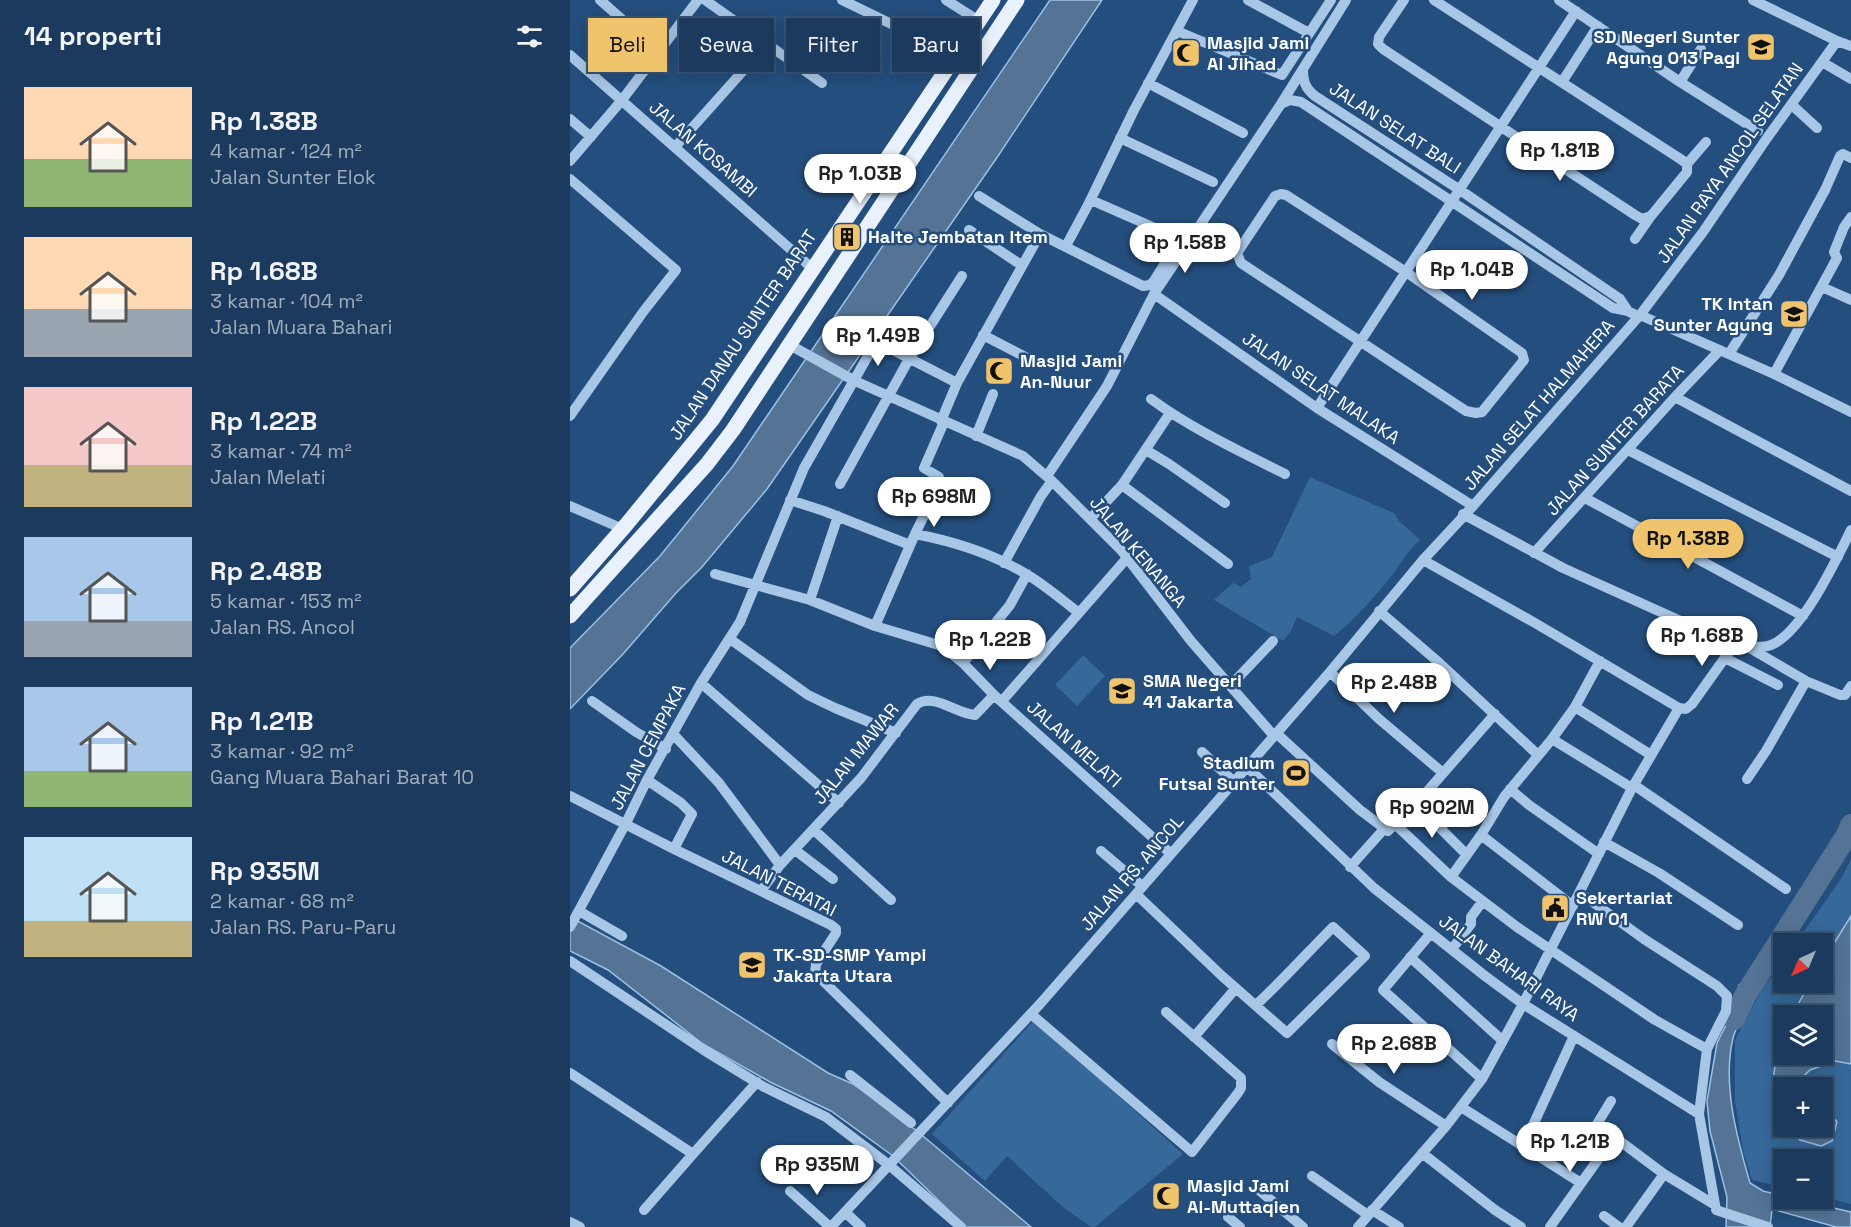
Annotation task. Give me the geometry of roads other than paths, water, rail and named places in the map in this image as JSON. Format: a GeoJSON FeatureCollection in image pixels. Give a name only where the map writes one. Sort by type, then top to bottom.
{"type":"FeatureCollection","features":[{"type":"Feature","properties":{"kind":"main road","name":"JALAN DANAU SUNTER BARAT"},"geometry":{"type":"LineString","coordinates":[[980,20],[993,0]]}},
{"type":"Feature","properties":{"kind":"main road"},"geometry":{"type":"LineString","coordinates":[[570,616],[707,464],[794,348],[1017,0]]}},
{"type":"Feature","properties":{"kind":"main road","name":"JALAN DANAU SUNTER BARAT"},"geometry":{"type":"LineString","coordinates":[[570,589],[712,420],[944,72]]}},
{"type":"Feature","properties":{"kind":"main road"},"geometry":{"type":"LineString","coordinates":[[624,527],[640,537]]}},
{"type":"Feature","properties":{"kind":"street"},"geometry":{"type":"LineString","coordinates":[[600,0],[620,18]]}},
{"type":"Feature","properties":{"kind":"street"},"geometry":{"type":"LineString","coordinates":[[667,41],[698,0]]}},
{"type":"Feature","properties":{"kind":"street"},"geometry":{"type":"LineString","coordinates":[[705,0],[822,83]]}},
{"type":"Feature","properties":{"kind":"street"},"geometry":{"type":"LineString","coordinates":[[842,0],[892,25]]}},
{"type":"Feature","properties":{"kind":"street"},"geometry":{"type":"LineString","coordinates":[[946,0],[974,18]]}},
{"type":"Feature","properties":{"kind":"street"},"geometry":{"type":"LineString","coordinates":[[1065,246],[1091,200],[1148,83],[1193,0]]}},
{"type":"Feature","properties":{"kind":"street"},"geometry":{"type":"LineString","coordinates":[[1248,0],[1309,33]]}},
{"type":"Feature","properties":{"kind":"street"},"geometry":{"type":"LineString","coordinates":[[1177,31],[1282,75],[1331,0]]}},
{"type":"Feature","properties":{"kind":"street"},"geometry":{"type":"LineString","coordinates":[[1004,563],[1050,478],[1108,383],[1154,294],[1281,104],[1346,0]]}},
{"type":"Feature","properties":{"kind":"street"},"geometry":{"type":"LineString","coordinates":[[1404,0],[1379,37],[1378,44],[1383,49],[1635,215],[1642,219],[1651,216]]}},
{"type":"Feature","properties":{"kind":"street"},"geometry":{"type":"LineString","coordinates":[[1434,0],[1687,164]]}},
{"type":"Feature","properties":{"kind":"street"},"geometry":{"type":"LineString","coordinates":[[1559,0],[1680,82],[1758,131]]}},
{"type":"Feature","properties":{"kind":"street"},"geometry":{"type":"LineString","coordinates":[[1753,0],[1851,46]]}},
{"type":"Feature","properties":{"kind":"street"},"geometry":{"type":"LineString","coordinates":[[1317,408],[1576,11]]}},
{"type":"Feature","properties":{"kind":"street"},"geometry":{"type":"LineString","coordinates":[[1562,82],[1598,26]]}},
{"type":"Feature","properties":{"kind":"street","name":"JALAN RAYA ANCOL SELATAN"},"geometry":{"type":"LineString","coordinates":[[1638,318],[1703,232],[1837,41]]}},
{"type":"Feature","properties":{"kind":"street"},"geometry":{"type":"LineString","coordinates":[[1680,82],[1701,49]]}},
{"type":"Feature","properties":{"kind":"street","name":"JALAN KOSAMBI"},"geometry":{"type":"LineString","coordinates":[[570,55],[813,269]]}},
{"type":"Feature","properties":{"kind":"street"},"geometry":{"type":"LineString","coordinates":[[1822,62],[1851,79]]}},
{"type":"Feature","properties":{"kind":"street","name":"JALAN SELAT BALI"},"geometry":{"type":"LineString","coordinates":[[1303,68],[1303,80],[1307,90],[1315,96],[1460,190],[1620,299],[1628,311],[1638,318]]}},
{"type":"Feature","properties":{"kind":"street"},"geometry":{"type":"LineString","coordinates":[[570,161],[644,72]]}},
{"type":"Feature","properties":{"kind":"street"},"geometry":{"type":"LineString","coordinates":[[675,147],[742,72]]}},
{"type":"Feature","properties":{"kind":"street"},"geometry":{"type":"LineString","coordinates":[[1148,83],[1243,133]]}},
{"type":"Feature","properties":{"kind":"street","name":"JALAN SELAT BALI"},"geometry":{"type":"LineString","coordinates":[[1281,104],[1290,100],[1301,102],[1613,308],[1628,311]]}},
{"type":"Feature","properties":{"kind":"street"},"geometry":{"type":"LineString","coordinates":[[1792,105],[1817,128]]}},
{"type":"Feature","properties":{"kind":"street"},"geometry":{"type":"LineString","coordinates":[[570,119],[591,137]]}},
{"type":"Feature","properties":{"kind":"street"},"geometry":{"type":"LineString","coordinates":[[1120,138],[1213,182]]}},
{"type":"Feature","properties":{"kind":"street"},"geometry":{"type":"LineString","coordinates":[[1635,240],[1651,216],[1687,172],[1687,164],[1706,142]]}},
{"type":"Feature","properties":{"kind":"street","name":"JALAN SUNTER BARATA"},"geometry":{"type":"LineString","coordinates":[[1534,553],[1675,397],[1725,352],[1779,276],[1825,190],[1840,156],[1843,154],[1851,158]]}},
{"type":"Feature","properties":{"kind":"street"},"geometry":{"type":"LineString","coordinates":[[570,179],[676,270],[643,312],[570,416]]}},
{"type":"Feature","properties":{"kind":"street"},"geometry":{"type":"LineString","coordinates":[[1286,195],[1406,272],[1522,353],[1524,360],[1482,412],[1476,413],[1466,411],[1360,342],[1241,263],[1237,253],[1275,196],[1286,195]]}},
{"type":"Feature","properties":{"kind":"street"},"geometry":{"type":"LineString","coordinates":[[980,196],[1040,234],[1143,286],[1150,285],[1180,239],[1091,200]]}},
{"type":"Feature","properties":{"kind":"street"},"geometry":{"type":"LineString","coordinates":[[1774,375],[1837,258],[1834,252],[1844,227],[1851,217]]}},
{"type":"Feature","properties":{"kind":"street"},"geometry":{"type":"LineString","coordinates":[[969,230],[1021,266]]}},
{"type":"Feature","properties":{"kind":"street"},"geometry":{"type":"LineString","coordinates":[[875,626],[940,483],[939,477],[924,468],[957,383],[1040,234]]}},
{"type":"Feature","properties":{"kind":"street"},"geometry":{"type":"LineString","coordinates":[[840,484],[909,359],[962,276]]}},
{"type":"Feature","properties":{"kind":"street"},"geometry":{"type":"LineString","coordinates":[[1822,287],[1851,300]]}},
{"type":"Feature","properties":{"kind":"street","name":"JALAN SELAT MALAKA"},"geometry":{"type":"LineString","coordinates":[[1154,294],[1468,510]]}},
{"type":"Feature","properties":{"kind":"street"},"geometry":{"type":"LineString","coordinates":[[1638,318],[1725,352],[1851,412]]}},
{"type":"Feature","properties":{"kind":"street","name":"JALAN SELAT HALMAHERA"},"geometry":{"type":"LineString","coordinates":[[1468,510],[1638,318]]}},
{"type":"Feature","properties":{"kind":"street"},"geometry":{"type":"LineString","coordinates":[[983,335],[1039,364]]}},
{"type":"Feature","properties":{"kind":"street","name":"JALAN CEMPAKA"},"geometry":{"type":"LineString","coordinates":[[575,918],[701,683],[740,622],[804,468],[851,379],[877,340],[909,359]]}},
{"type":"Feature","properties":{"kind":"street","name":"JALAN KENANGA"},"geometry":{"type":"LineString","coordinates":[[794,348],[851,379],[1023,456],[1050,478],[1091,518],[1126,558],[1191,641],[1275,735],[1384,829]]}},
{"type":"Feature","properties":{"kind":"street"},"geometry":{"type":"LineString","coordinates":[[909,359],[957,383]]}},
{"type":"Feature","properties":{"kind":"street"},"geometry":{"type":"LineString","coordinates":[[976,436],[993,394]]}},
{"type":"Feature","properties":{"kind":"street"},"geometry":{"type":"LineString","coordinates":[[1675,397],[1851,491]]}},
{"type":"Feature","properties":{"kind":"street"},"geometry":{"type":"LineString","coordinates":[[1151,399],[1170,413],[1285,474]]}},
{"type":"Feature","properties":{"kind":"street"},"geometry":{"type":"LineString","coordinates":[[1091,518],[1122,485],[1170,413]]}},
{"type":"Feature","properties":{"kind":"street"},"geometry":{"type":"LineString","coordinates":[[1146,450],[1225,503]]}},
{"type":"Feature","properties":{"kind":"street"},"geometry":{"type":"LineString","coordinates":[[1628,450],[1838,557]]}},
{"type":"Feature","properties":{"kind":"street"},"geometry":{"type":"LineString","coordinates":[[1122,485],[1228,564]]}},
{"type":"Feature","properties":{"kind":"street"},"geometry":{"type":"LineString","coordinates":[[1585,498],[1803,616]]}},
{"type":"Feature","properties":{"kind":"street"},"geometry":{"type":"LineString","coordinates":[[790,500],[913,540],[973,550],[1027,574],[1079,613]]}},
{"type":"Feature","properties":{"kind":"street"},"geometry":{"type":"LineString","coordinates":[[570,507],[624,527]]}},
{"type":"Feature","properties":{"kind":"street"},"geometry":{"type":"LineString","coordinates":[[1468,510],[1534,553],[1563,568],[1734,645],[1748,646],[1773,644],[1789,632],[1803,616],[1838,557],[1851,530]]}},
{"type":"Feature","properties":{"kind":"street","name":"JALAN RS. ANCOL"},"geometry":{"type":"LineString","coordinates":[[831,1227],[1031,1014],[1468,510]]}},
{"type":"Feature","properties":{"kind":"street"},"geometry":{"type":"LineString","coordinates":[[810,600],[838,516]]}},
{"type":"Feature","properties":{"kind":"street"},"geometry":{"type":"LineString","coordinates":[[998,698],[1079,613],[1126,558]]}},
{"type":"Feature","properties":{"kind":"street"},"geometry":{"type":"LineString","coordinates":[[1423,560],[1679,708],[1686,709],[1692,704],[1734,645]]}},
{"type":"Feature","properties":{"kind":"street","name":"JALAN MELATI"},"geometry":{"type":"LineString","coordinates":[[716,574],[810,600],[875,626],[942,646],[1170,854]]}},
{"type":"Feature","properties":{"kind":"street"},"geometry":{"type":"LineString","coordinates":[[963,663],[1010,605],[1027,574]]}},
{"type":"Feature","properties":{"kind":"street"},"geometry":{"type":"LineString","coordinates":[[1379,611],[1537,754]]}},
{"type":"Feature","properties":{"kind":"street"},"geometry":{"type":"LineString","coordinates":[[730,639],[808,695],[896,733]]}},
{"type":"Feature","properties":{"kind":"street"},"geometry":{"type":"LineString","coordinates":[[1231,686],[1273,641]]}},
{"type":"Feature","properties":{"kind":"street"},"geometry":{"type":"LineString","coordinates":[[1748,646],[1806,681],[1843,696],[1851,686]]}},
{"type":"Feature","properties":{"kind":"street"},"geometry":{"type":"LineString","coordinates":[[1725,658],[1778,685]]}},
{"type":"Feature","properties":{"kind":"street"},"geometry":{"type":"LineString","coordinates":[[1451,877],[1481,836],[1510,789],[1537,754],[1552,739],[1575,707],[1600,661]]}},
{"type":"Feature","properties":{"kind":"street"},"geometry":{"type":"LineString","coordinates":[[1329,672],[1379,719],[1443,773]]}},
{"type":"Feature","properties":{"kind":"street"},"geometry":{"type":"LineString","coordinates":[[1747,779],[1766,751],[1806,681]]}},
{"type":"Feature","properties":{"kind":"street"},"geometry":{"type":"LineString","coordinates":[[701,683],[839,803]]}},
{"type":"Feature","properties":{"kind":"street","name":"JALAN MAWAR"},"geometry":{"type":"LineString","coordinates":[[761,891],[780,864],[839,803],[896,733],[913,708],[921,701],[932,701],[975,716],[998,698]]}},
{"type":"Feature","properties":{"kind":"street"},"geometry":{"type":"LineString","coordinates":[[592,701],[636,732],[666,749]]}},
{"type":"Feature","properties":{"kind":"street"},"geometry":{"type":"LineString","coordinates":[[1575,707],[1651,755]]}},
{"type":"Feature","properties":{"kind":"street"},"geometry":{"type":"LineString","coordinates":[[1358,1227],[1446,1126],[1482,1079],[1523,1004],[1633,787],[1679,708]]}},
{"type":"Feature","properties":{"kind":"street"},"geometry":{"type":"LineString","coordinates":[[1350,867],[1384,829],[1388,831],[1417,803],[1495,714]]}},
{"type":"Feature","properties":{"kind":"street"},"geometry":{"type":"LineString","coordinates":[[674,735],[719,783],[780,864]]}},
{"type":"Feature","properties":{"kind":"street"},"geometry":{"type":"LineString","coordinates":[[1552,739],[1633,787],[1786,888]]}},
{"type":"Feature","properties":{"kind":"street"},"geometry":{"type":"LineString","coordinates":[[1202,752],[1233,781]]}},
{"type":"Feature","properties":{"kind":"street","name":"JALAN BAHARI RAYA"},"geometry":{"type":"LineString","coordinates":[[1246,766],[1374,888],[1523,1004],[1699,1114]]}},
{"type":"Feature","properties":{"kind":"street"},"geometry":{"type":"LineString","coordinates":[[647,780],[681,802],[692,814],[674,849]]}},
{"type":"Feature","properties":{"kind":"street"},"geometry":{"type":"LineString","coordinates":[[1510,789],[1599,854]]}},
{"type":"Feature","properties":{"kind":"street","name":"JALAN TERATAI"},"geometry":{"type":"LineString","coordinates":[[570,796],[674,849],[817,916],[836,929],[833,939],[816,964],[815,973],[948,1103]]}},
{"type":"Feature","properties":{"kind":"street"},"geometry":{"type":"LineString","coordinates":[[1417,803],[1443,825],[1441,829],[1467,855]]}},
{"type":"Feature","properties":{"kind":"street"},"geometry":{"type":"LineString","coordinates":[[1395,824],[1451,877],[1482,902],[1655,1020],[1707,1049]]}},
{"type":"Feature","properties":{"kind":"street"},"geometry":{"type":"LineString","coordinates":[[814,830],[891,900]]}},
{"type":"Feature","properties":{"kind":"street"},"geometry":{"type":"LineString","coordinates":[[1481,836],[1573,906]]}},
{"type":"Feature","properties":{"kind":"street"},"geometry":{"type":"LineString","coordinates":[[1604,842],[1659,873],[1738,926]]}},
{"type":"Feature","properties":{"kind":"street"},"geometry":{"type":"LineString","coordinates":[[795,850],[833,879]]}},
{"type":"Feature","properties":{"kind":"street"},"geometry":{"type":"LineString","coordinates":[[1101,850],[1236,988],[1288,1033],[1365,956],[1333,927],[1302,958],[1289,975],[1256,1005]]}},
{"type":"Feature","properties":{"kind":"street"},"geometry":{"type":"LineString","coordinates":[[1580,893],[1644,939],[1724,991],[1727,996],[1727,1005],[1707,1049],[1699,1114],[1718,1209]]}},
{"type":"Feature","properties":{"kind":"street"},"geometry":{"type":"LineString","coordinates":[[1452,949],[1469,927],[1471,917],[1482,902]]}},
{"type":"Feature","properties":{"kind":"street"},"geometry":{"type":"LineString","coordinates":[[575,918],[622,936]]}},
{"type":"Feature","properties":{"kind":"street"},"geometry":{"type":"LineString","coordinates":[[1431,933],[1383,990],[1482,1079]]}},
{"type":"Feature","properties":{"kind":"street"},"geometry":{"type":"LineString","coordinates":[[1410,957],[1503,1041]]}},
{"type":"Feature","properties":{"kind":"street"},"geometry":{"type":"LineString","coordinates":[[570,961],[710,1054],[757,1082],[826,1118],[891,1162],[961,1227]]}},
{"type":"Feature","properties":{"kind":"street"},"geometry":{"type":"LineString","coordinates":[[1194,1037],[1236,988]]}},
{"type":"Feature","properties":{"kind":"street"},"geometry":{"type":"LineString","coordinates":[[1031,1014],[1192,1152],[1223,1114],[1241,1088],[1241,1084],[1238,1074],[1166,1012]]}},
{"type":"Feature","properties":{"kind":"street"},"geometry":{"type":"LineString","coordinates":[[1523,1147],[1574,1036]]}},
{"type":"Feature","properties":{"kind":"street"},"geometry":{"type":"LineString","coordinates":[[1332,1044],[1379,1082],[1446,1126]]}},
{"type":"Feature","properties":{"kind":"street"},"geometry":{"type":"LineString","coordinates":[[570,1073],[693,1154]]}},
{"type":"Feature","properties":{"kind":"street"},"geometry":{"type":"LineString","coordinates":[[850,1075],[911,1123]]}},
{"type":"Feature","properties":{"kind":"street"},"geometry":{"type":"LineString","coordinates":[[644,1210],[757,1082]]}},
{"type":"Feature","properties":{"kind":"street"},"geometry":{"type":"LineString","coordinates":[[1611,1101],[1597,1124],[1664,1174],[1718,1209],[1768,1227]]}},
{"type":"Feature","properties":{"kind":"street"},"geometry":{"type":"LineString","coordinates":[[1461,1107],[1581,1183]]}},
{"type":"Feature","properties":{"kind":"street"},"geometry":{"type":"LineString","coordinates":[[1550,1227],[1614,1137]]}},
{"type":"Feature","properties":{"kind":"street"},"geometry":{"type":"LineString","coordinates":[[1422,1153],[1495,1210],[1521,1227]]}},
{"type":"Feature","properties":{"kind":"street"},"geometry":{"type":"LineString","coordinates":[[1626,1227],[1664,1174]]}},
{"type":"Feature","properties":{"kind":"street"},"geometry":{"type":"LineString","coordinates":[[1312,1176],[1370,1213],[1399,1227]]}},
{"type":"Feature","properties":{"kind":"street"},"geometry":{"type":"LineString","coordinates":[[790,1191],[831,1227]]}},
{"type":"Feature","properties":{"kind":"street"},"geometry":{"type":"LineString","coordinates":[[1260,1191],[1303,1227]]}},
{"type":"Feature","properties":{"kind":"street"},"geometry":{"type":"LineString","coordinates":[[845,1212],[861,1227]]}},
{"type":"Feature","properties":{"kind":"street"},"geometry":{"type":"LineString","coordinates":[[1604,1216],[1619,1227]]}},
{"type":"Feature","properties":{"kind":"street"},"geometry":{"type":"LineString","coordinates":[[1228,1217],[1240,1227]]}},
{"type":"Feature","properties":{"kind":"street"},"geometry":{"type":"LineString","coordinates":[[570,1222],[580,1227]]}},
{"type":"Feature","properties":{"kind":"waterway"},"geometry":{"type":"LineString","coordinates":[[1734,1019],[1746,994],[1847,835],[1851,825]]}},
{"type":"Feature","properties":{"kind":"place","name":"SD Negeri Sunter Agung 013 Pagi"},"geometry":{"type":"Point","coordinates":[1761,47]}},
{"type":"Feature","properties":{"kind":"place","name":"Masjid Jami Al Jihad"},"geometry":{"type":"Point","coordinates":[1186,53]}},
{"type":"Feature","properties":{"kind":"place","name":"Halte Jembatan Item"},"geometry":{"type":"Point","coordinates":[847,237]}},
{"type":"Feature","properties":{"kind":"place","name":"TK Intan Sunter Agung"},"geometry":{"type":"Point","coordinates":[1794,314]}},
{"type":"Feature","properties":{"kind":"place","name":"Masjid Jami An-Nuur"},"geometry":{"type":"Point","coordinates":[999,371]}},
{"type":"Feature","properties":{"kind":"place","name":"SMA Negeri 41 Jakarta"},"geometry":{"type":"Point","coordinates":[1122,691]}},
{"type":"Feature","properties":{"kind":"place","name":"Stadium Futsal Sunter"},"geometry":{"type":"Point","coordinates":[1296,773]}},
{"type":"Feature","properties":{"kind":"place","name":"Sekertariat RW 01"},"geometry":{"type":"Point","coordinates":[1555,908]}},
{"type":"Feature","properties":{"kind":"place","name":"TK-SD-SMP Yampi Jakarta Utara"},"geometry":{"type":"Point","coordinates":[752,965]}},
{"type":"Feature","properties":{"kind":"place","name":"Masjid Jami Al-Muttaqien"},"geometry":{"type":"Point","coordinates":[1166,1196]}}]}
